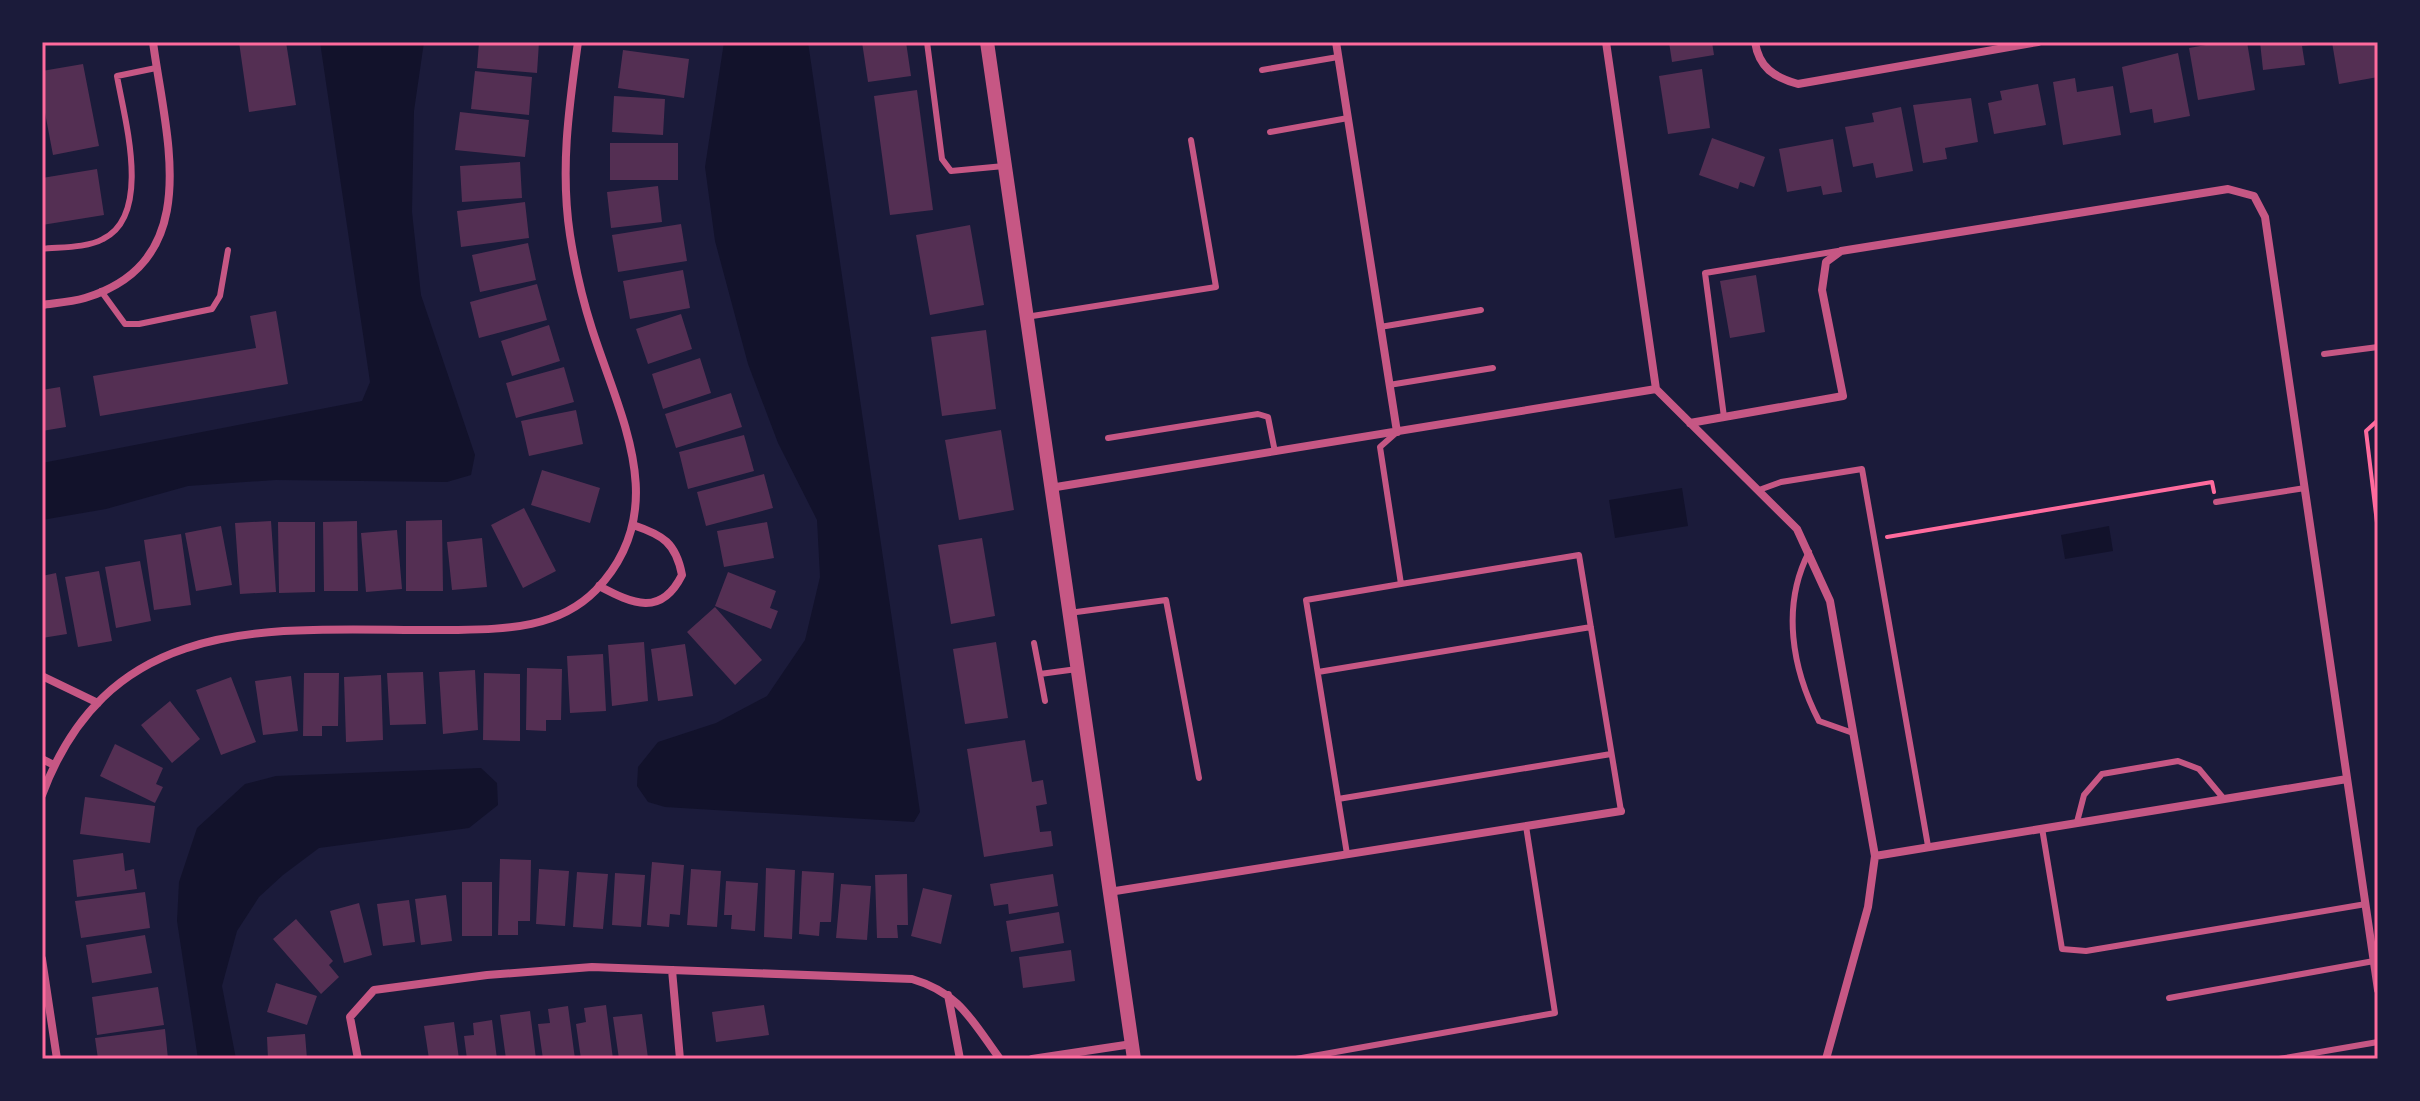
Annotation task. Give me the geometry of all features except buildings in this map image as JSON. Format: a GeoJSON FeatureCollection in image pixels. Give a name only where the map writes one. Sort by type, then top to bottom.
{"type":"FeatureCollection","features":[{"type":"Feature","properties":{"kind":"street"},"geometry":{"type":"LineString","coordinates":[[42,305],[85,298],[124,280],[151,252],[169,216],[172,184],[153,42]]}},
{"type":"Feature","properties":{"kind":"street"},"geometry":{"type":"LineString","coordinates":[[42,795],[54,765],[77,728],[98,703],[152,661],[178,649],[220,637],[268,632],[520,627],[553,618],[599,586],[624,549],[633,525],[637,496],[631,443],[591,326],[569,233],[564,183],[565,143],[578,42]]}},
{"type":"Feature","properties":{"kind":"street"},"geometry":{"type":"LineString","coordinates":[[987,42],[1133,1051],[1032,1059]]}},
{"type":"Feature","properties":{"kind":"street"},"geometry":{"type":"LineString","coordinates":[[1336,42],[1397,432]]}},
{"type":"Feature","properties":{"kind":"street"},"geometry":{"type":"LineString","coordinates":[[1606,42],[1656,389],[1797,529],[1830,601],[1875,856],[1868,907],[1826,1059]]}},
{"type":"Feature","properties":{"kind":"street"},"geometry":{"type":"LineString","coordinates":[[1755,42],[1757,57],[1774,77],[1798,84],[2033,43]]}},
{"type":"Feature","properties":{"kind":"street"},"geometry":{"type":"LineString","coordinates":[[1690,423],[1843,396],[1822,290],[1826,262],[1841,251],[2228,189],[2254,196],[2265,217],[2378,990]]}},
{"type":"Feature","properties":{"kind":"street"},"geometry":{"type":"LineString","coordinates":[[1050,488],[1656,389]]}},
{"type":"Feature","properties":{"kind":"street"},"geometry":{"type":"LineString","coordinates":[[599,586],[640,604],[660,601],[674,591],[682,575],[674,546],[660,533],[633,525]]}},
{"type":"Feature","properties":{"kind":"street"},"geometry":{"type":"LineString","coordinates":[[42,676],[98,703]]}},
{"type":"Feature","properties":{"kind":"street"},"geometry":{"type":"LineString","coordinates":[[42,759],[54,765]]}},
{"type":"Feature","properties":{"kind":"street"},"geometry":{"type":"LineString","coordinates":[[1875,856],[2347,779]]}},
{"type":"Feature","properties":{"kind":"street"},"geometry":{"type":"LineString","coordinates":[[1109,892],[1621,811]]}},
{"type":"Feature","properties":{"kind":"street"},"geometry":{"type":"LineString","coordinates":[[42,959],[57,1059]]}},
{"type":"Feature","properties":{"kind":"street"},"geometry":{"type":"LineString","coordinates":[[358,1059],[350,1017],[374,990],[487,975],[592,967],[912,979],[937,987],[948,995],[974,1020],[1000,1059]]}},
{"type":"Feature","properties":{"kind":"street"},"geometry":{"type":"LineString","coordinates":[[672,970],[680,1059]]}},
{"type":"Feature","properties":{"kind":"street"},"geometry":{"type":"LineString","coordinates":[[948,995],[960,1059]]}},
{"type":"Feature","properties":{"kind":"lane"},"geometry":{"type":"LineString","coordinates":[[927,42],[942,159],[951,171],[1004,166]]}},
{"type":"Feature","properties":{"kind":"lane"},"geometry":{"type":"LineString","coordinates":[[1262,70],[1338,57]]}},
{"type":"Feature","properties":{"kind":"lane"},"geometry":{"type":"LineString","coordinates":[[42,249],[101,241],[116,231],[129,200],[134,174],[117,76],[156,68]]}},
{"type":"Feature","properties":{"kind":"lane"},"geometry":{"type":"LineString","coordinates":[[1270,132],[1348,118]]}},
{"type":"Feature","properties":{"kind":"lane"},"geometry":{"type":"LineString","coordinates":[[1026,317],[1216,287],[1191,140]]}},
{"type":"Feature","properties":{"kind":"lane"},"geometry":{"type":"LineString","coordinates":[[101,291],[125,324],[212,309],[220,296],[228,250]]}},
{"type":"Feature","properties":{"kind":"lane"},"geometry":{"type":"LineString","coordinates":[[1724,417],[1705,273],[1841,251]]}},
{"type":"Feature","properties":{"kind":"lane"},"geometry":{"type":"LineString","coordinates":[[1380,327],[1481,310]]}},
{"type":"Feature","properties":{"kind":"lane"},"geometry":{"type":"LineString","coordinates":[[2324,354],[2378,347]]}},
{"type":"Feature","properties":{"kind":"lane"},"geometry":{"type":"LineString","coordinates":[[1389,385],[1493,368]]}},
{"type":"Feature","properties":{"kind":"lane"},"geometry":{"type":"LineString","coordinates":[[1108,438],[1258,414],[1268,417],[1275,452]]}},
{"type":"Feature","properties":{"kind":"lane"},"geometry":{"type":"LineString","coordinates":[[1397,432],[1380,447],[1401,584]]}},
{"type":"Feature","properties":{"kind":"lane"},"geometry":{"type":"LineString","coordinates":[[1759,490],[1781,482],[1862,469],[1928,846]]}},
{"type":"Feature","properties":{"kind":"lane"},"geometry":{"type":"LineString","coordinates":[[2216,502],[2305,488]]}},
{"type":"Feature","properties":{"kind":"lane"},"geometry":{"type":"LineString","coordinates":[[1809,552],[1796,578],[1792,603],[1797,658],[1808,699],[1819,721],[1853,733]]}},
{"type":"Feature","properties":{"kind":"lane"},"geometry":{"type":"LineString","coordinates":[[1347,854],[1306,600],[1579,555],[1621,811]]}},
{"type":"Feature","properties":{"kind":"lane"},"geometry":{"type":"LineString","coordinates":[[1069,613],[1166,600],[1199,778]]}},
{"type":"Feature","properties":{"kind":"lane"},"geometry":{"type":"LineString","coordinates":[[1318,672],[1591,627]]}},
{"type":"Feature","properties":{"kind":"lane"},"geometry":{"type":"LineString","coordinates":[[1034,643],[1045,701]]}},
{"type":"Feature","properties":{"kind":"lane"},"geometry":{"type":"LineString","coordinates":[[1040,674],[1077,669]]}},
{"type":"Feature","properties":{"kind":"lane"},"geometry":{"type":"LineString","coordinates":[[1338,799],[1611,754]]}},
{"type":"Feature","properties":{"kind":"lane"},"geometry":{"type":"LineString","coordinates":[[2077,822],[2084,795],[2102,774],[2178,761],[2199,769],[2224,799]]}},
{"type":"Feature","properties":{"kind":"lane"},"geometry":{"type":"LineString","coordinates":[[1296,1059],[1555,1013],[1526,826]]}},
{"type":"Feature","properties":{"kind":"lane"},"geometry":{"type":"LineString","coordinates":[[2042,828],[2062,949],[2086,951],[2366,904]]}},
{"type":"Feature","properties":{"kind":"lane"},"geometry":{"type":"LineString","coordinates":[[2169,998],[2374,961]]}},
{"type":"Feature","properties":{"kind":"lane"},"geometry":{"type":"LineString","coordinates":[[2279,1059],[2378,1042]]}},
{"type":"Feature","properties":{"kind":"path"},"geometry":{"type":"LineString","coordinates":[[2378,420],[2371,422],[2366,431],[2378,531]]}},
{"type":"Feature","properties":{"kind":"path"},"geometry":{"type":"LineString","coordinates":[[1874,539],[2212,482],[2216,502]]}},
{"type":"Feature","properties":{"kind":"shaded area"},"geometry":{"type":"Polygon","coordinates":[[[320,42],[424,42],[414,111],[412,212],[421,295],[475,455],[471,475],[447,482],[276,480],[188,486],[106,509],[42,520],[42,463],[362,401],[370,382],[320,42]]]}},
{"type":"Feature","properties":{"kind":"shaded area"},"geometry":{"type":"Polygon","coordinates":[[[724,42],[808,42],[920,812],[914,822],[665,807],[648,802],[637,786],[638,767],[658,742],[716,723],[767,696],[805,640],[820,577],[817,520],[778,443],[748,364],[715,241],[705,167],[724,42]]]}},
{"type":"Feature","properties":{"kind":"shaded area"},"geometry":{"type":"Polygon","coordinates":[[[1682,488],[1688,526],[1615,538],[1609,500],[1682,488]]]}},
{"type":"Feature","properties":{"kind":"shaded area"},"geometry":{"type":"Polygon","coordinates":[[[2109,526],[2113,551],[2065,559],[2061,535],[2109,526]]]}},
{"type":"Feature","properties":{"kind":"shaded area"},"geometry":{"type":"Polygon","coordinates":[[[481,768],[497,783],[498,805],[469,828],[319,848],[259,897],[237,931],[222,986],[236,1059],[198,1059],[177,921],[179,882],[197,828],[245,784],[276,776],[481,768]]]}}]}
